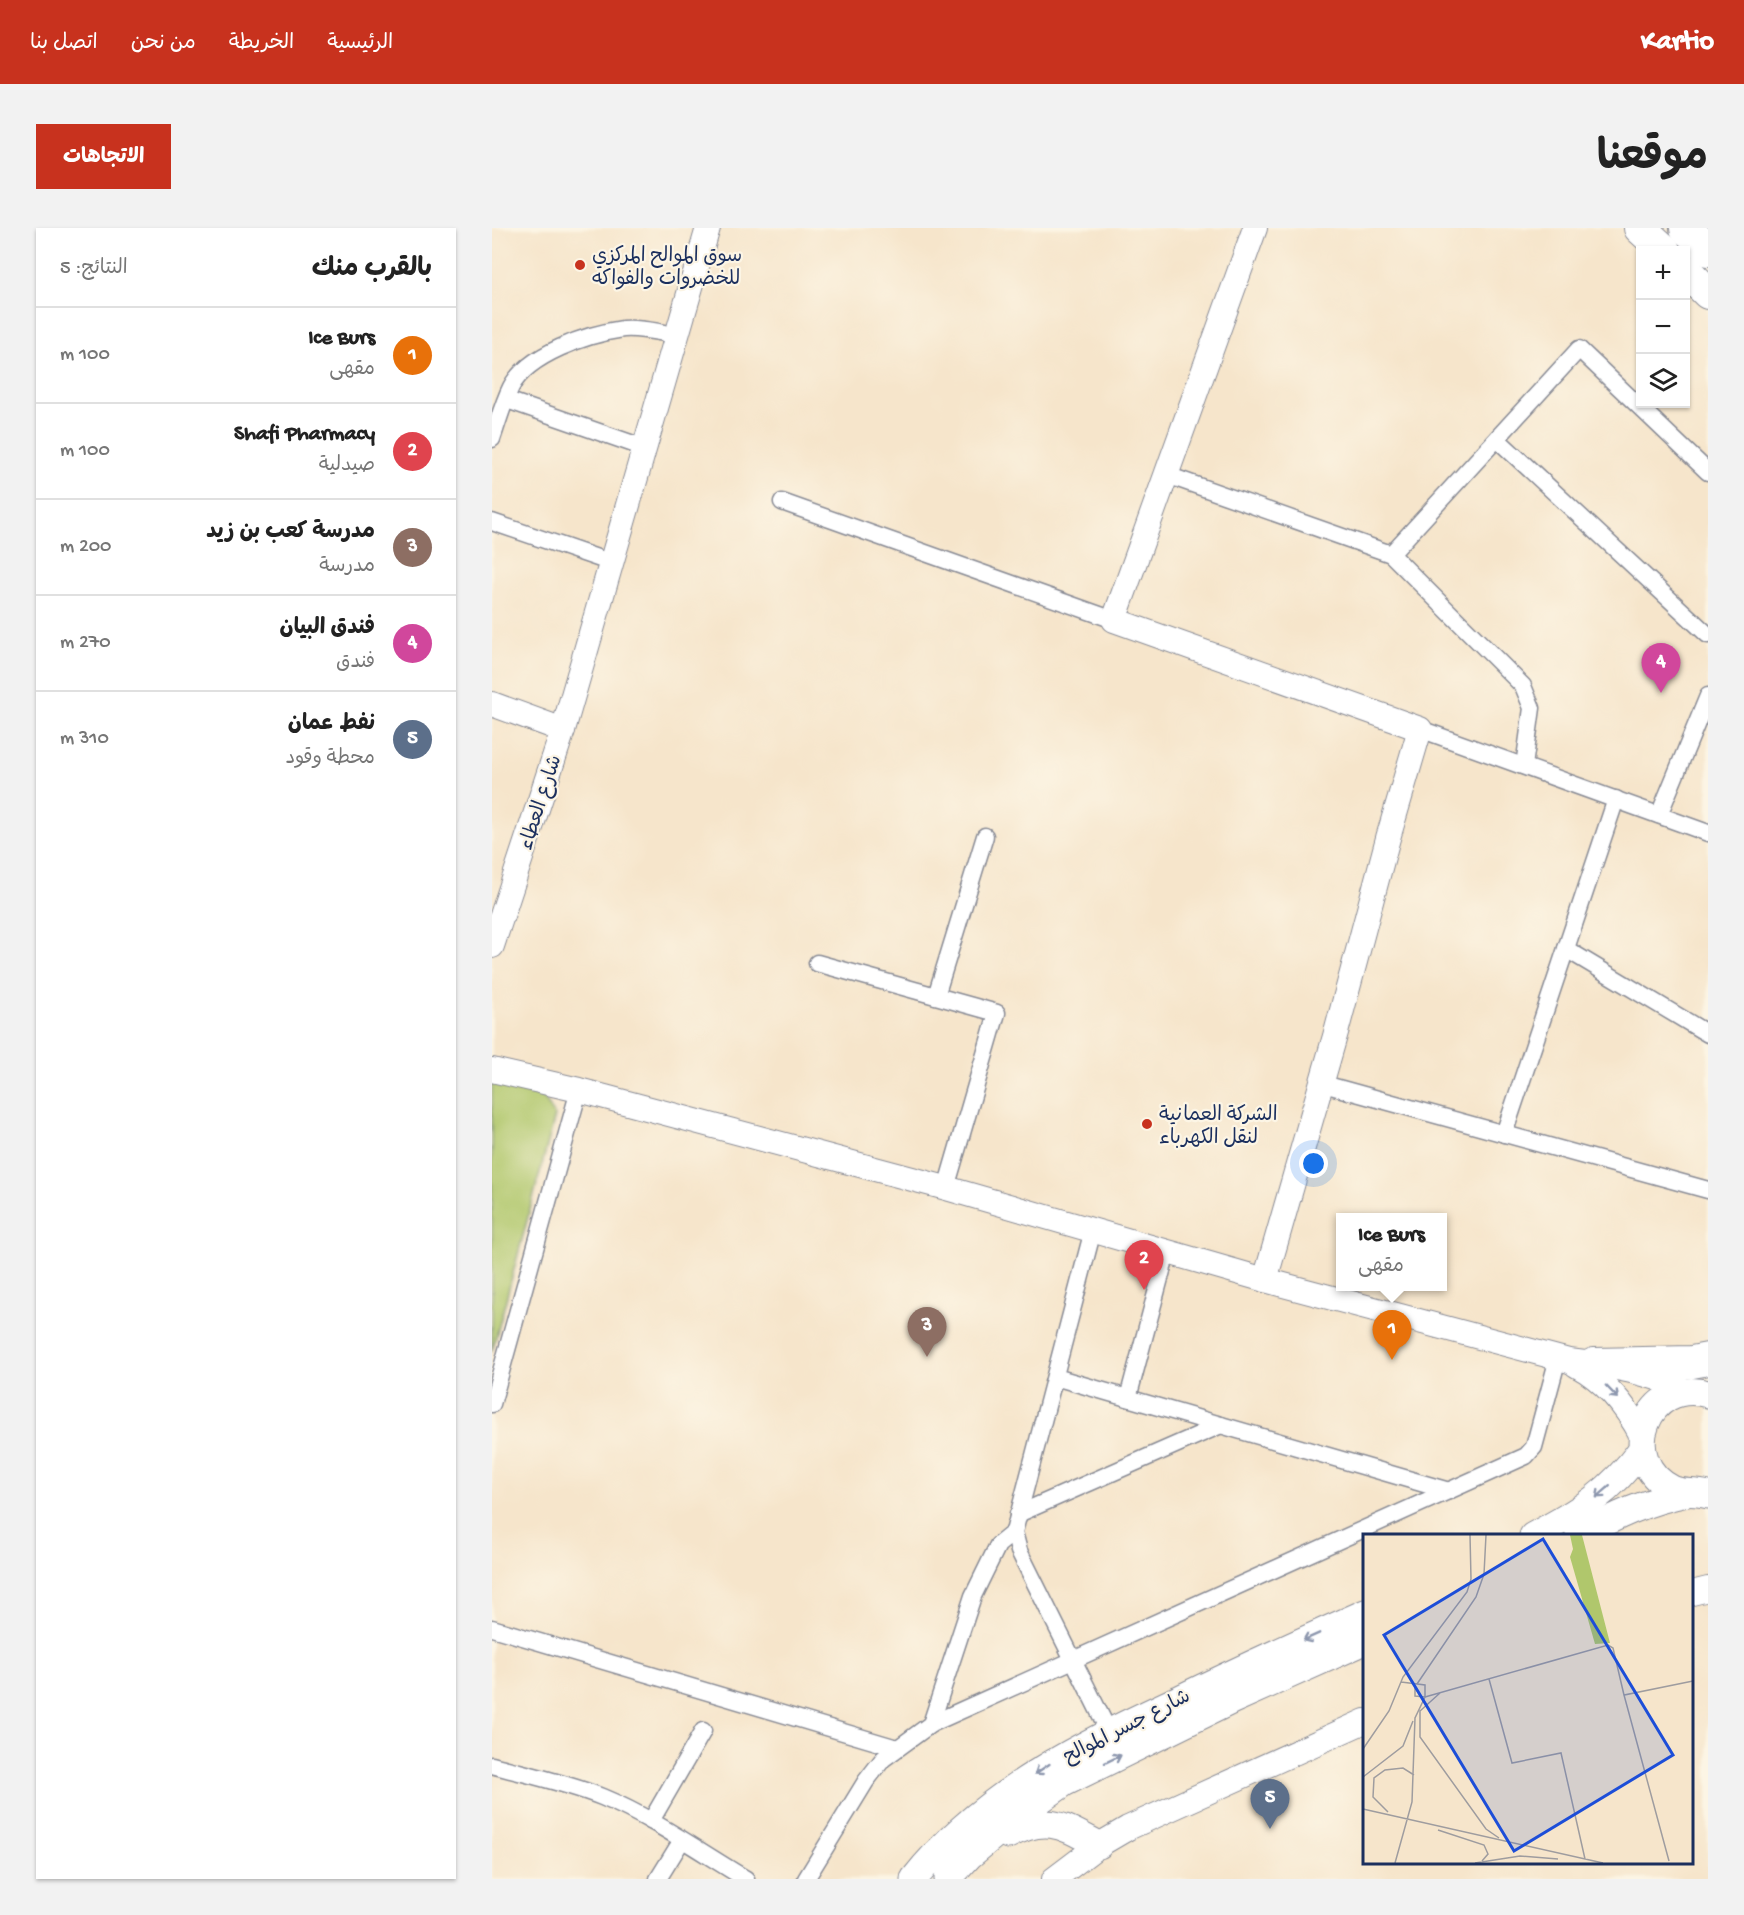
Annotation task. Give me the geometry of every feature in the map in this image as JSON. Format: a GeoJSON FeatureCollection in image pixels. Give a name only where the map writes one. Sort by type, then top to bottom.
{"type":"FeatureCollection","features":[{"type":"Feature","properties":{"kind":"highway"},"geometry":{"type":"LineString","coordinates":[[1640,228],[1660,246]]}},
{"type":"Feature","properties":{"kind":"highway"},"geometry":{"type":"LineString","coordinates":[[1686,228],[1708,250]]}},
{"type":"Feature","properties":{"kind":"highway"},"geometry":{"type":"LineString","coordinates":[[1574,1361],[1692,1362],[1708,1359]]}},
{"type":"Feature","properties":{"kind":"main road"},"geometry":{"type":"LineString","coordinates":[[1537,1534],[1570,1516],[1603,1493],[1630,1465],[1642,1442],[1645,1423],[1661,1402],[1673,1395],[1698,1391]]}},
{"type":"Feature","properties":{"kind":"main road"},"geometry":{"type":"LineString","coordinates":[[1642,1442],[1646,1462],[1652,1474],[1662,1483],[1674,1490],[1701,1493]]}},
{"type":"Feature","properties":{"kind":"main road"},"geometry":{"type":"LineString","coordinates":[[1583,1534],[1640,1505],[1701,1493]]}},
{"type":"Feature","properties":{"kind":"main road","name":"شارع جسر الموالح"},"geometry":{"type":"LineString","coordinates":[[914,1879],[954,1837],[999,1799],[1050,1763],[1109,1732],[1363,1614]]}},
{"type":"Feature","properties":{"kind":"main road","name":"شارع جسر الموالح"},"geometry":{"type":"LineString","coordinates":[[948,1879],[970,1855],[1016,1817],[1064,1783],[1233,1700],[1363,1642]]}},
{"type":"Feature","properties":{"kind":"main road"},"geometry":{"type":"LineString","coordinates":[[970,1855],[1024,1826],[1042,1822],[1056,1824],[1099,1845]]}},
{"type":"Feature","properties":{"kind":"street"},"geometry":{"type":"LineString","coordinates":[[563,730],[708,228]]}},
{"type":"Feature","properties":{"kind":"street"},"geometry":{"type":"LineString","coordinates":[[1114,620],[1254,228]]}},
{"type":"Feature","properties":{"kind":"street"},"geometry":{"type":"LineString","coordinates":[[492,439],[512,386],[522,372],[540,357],[584,339],[625,329],[678,335]]}},
{"type":"Feature","properties":{"kind":"street"},"geometry":{"type":"LineString","coordinates":[[1391,554],[1579,349],[1708,472]]}},
{"type":"Feature","properties":{"kind":"street"},"geometry":{"type":"LineString","coordinates":[[507,399],[645,448]]}},
{"type":"Feature","properties":{"kind":"street"},"geometry":{"type":"LineString","coordinates":[[1497,438],[1708,635]]}},
{"type":"Feature","properties":{"kind":"street"},"geometry":{"type":"LineString","coordinates":[[1167,475],[1391,554],[1522,686],[1532,708],[1524,766]]}},
{"type":"Feature","properties":{"kind":"street"},"geometry":{"type":"LineString","coordinates":[[782,502],[1708,833]]}},
{"type":"Feature","properties":{"kind":"street"},"geometry":{"type":"LineString","coordinates":[[492,522],[612,563]]}},
{"type":"Feature","properties":{"kind":"street"},"geometry":{"type":"LineString","coordinates":[[1659,815],[1708,696]]}},
{"type":"Feature","properties":{"kind":"street","name":"شارع العطاء"},"geometry":{"type":"LineString","coordinates":[[492,704],[563,730],[492,946]]}},
{"type":"Feature","properties":{"kind":"street"},"geometry":{"type":"LineString","coordinates":[[1265,1280],[1420,729]]}},
{"type":"Feature","properties":{"kind":"street"},"geometry":{"type":"LineString","coordinates":[[1504,1134],[1616,799]]}},
{"type":"Feature","properties":{"kind":"street"},"geometry":{"type":"LineString","coordinates":[[936,996],[985,836]]}},
{"type":"Feature","properties":{"kind":"street"},"geometry":{"type":"LineString","coordinates":[[1566,949],[1708,1034]]}},
{"type":"Feature","properties":{"kind":"street"},"geometry":{"type":"LineString","coordinates":[[817,963],[997,1013],[946,1188]]}},
{"type":"Feature","properties":{"kind":"street"},"geometry":{"type":"LineString","coordinates":[[492,1070],[579,1090],[946,1188],[1265,1280],[1574,1361],[1659,1378],[1698,1391]]}},
{"type":"Feature","properties":{"kind":"street"},"geometry":{"type":"LineString","coordinates":[[1320,1083],[1708,1190]]}},
{"type":"Feature","properties":{"kind":"street"},"geometry":{"type":"LineString","coordinates":[[492,1404],[579,1090]]}},
{"type":"Feature","properties":{"kind":"street"},"geometry":{"type":"LineString","coordinates":[[1093,1230],[1014,1532],[1019,1551],[1109,1732]]}},
{"type":"Feature","properties":{"kind":"street"},"geometry":{"type":"LineString","coordinates":[[1128,1398],[1167,1252]]}},
{"type":"Feature","properties":{"kind":"street"},"geometry":{"type":"LineString","coordinates":[[1574,1361],[1612,1392],[1624,1405],[1642,1442]]}},
{"type":"Feature","properties":{"kind":"street"},"geometry":{"type":"LineString","coordinates":[[806,1879],[866,1781],[883,1759],[931,1724],[1523,1458],[1532,1451],[1574,1361]]}},
{"type":"Feature","properties":{"kind":"street"},"geometry":{"type":"LineString","coordinates":[[1055,1377],[1449,1491]]}},
{"type":"Feature","properties":{"kind":"street"},"geometry":{"type":"LineString","coordinates":[[1018,1514],[1221,1425]]}},
{"type":"Feature","properties":{"kind":"street"},"geometry":{"type":"LineString","coordinates":[[931,1724],[974,1596],[998,1545],[1014,1532]]}},
{"type":"Feature","properties":{"kind":"street"},"geometry":{"type":"LineString","coordinates":[[1693,1593],[1708,1589]]}},
{"type":"Feature","properties":{"kind":"street"},"geometry":{"type":"LineString","coordinates":[[492,1628],[897,1748]]}},
{"type":"Feature","properties":{"kind":"street"},"geometry":{"type":"LineString","coordinates":[[1054,1879],[1099,1845],[1128,1828],[1363,1722]]}},
{"type":"Feature","properties":{"kind":"street"},"geometry":{"type":"LineString","coordinates":[[651,1821],[703,1731]]}},
{"type":"Feature","properties":{"kind":"street"},"geometry":{"type":"LineString","coordinates":[[492,1765],[587,1791],[651,1821],[746,1879]]}},
{"type":"Feature","properties":{"kind":"street"},"geometry":{"type":"LineString","coordinates":[[658,1879],[682,1840]]}},
{"type":"Feature","properties":{"kind":"green space"},"geometry":{"type":"Polygon","coordinates":[[[492,1078],[540,1091],[555,1116],[492,1352],[492,1078]]]}},
{"type":"Feature","properties":{"kind":"place","name":"سوق الموالح المركزي للخضروات والفواكه"},"geometry":{"type":"Point","coordinates":[580,265]}},
{"type":"Feature","properties":{"kind":"place","name":"فندق البيان"},"geometry":{"type":"Point","coordinates":[1661,693]}},
{"type":"Feature","properties":{"kind":"place","name":"الشرکة العمانیة لنقل الکهرباء"},"geometry":{"type":"Point","coordinates":[1147,1124]}},
{"type":"Feature","properties":{"kind":"place","name":"Shafi Pharmacy"},"geometry":{"type":"Point","coordinates":[1144,1290]}},
{"type":"Feature","properties":{"kind":"place","name":"مدرسة كعب بن زيد"},"geometry":{"type":"Point","coordinates":[927,1357]}},
{"type":"Feature","properties":{"kind":"place","name":"Ice Burs"},"geometry":{"type":"Point","coordinates":[1392,1360]}},
{"type":"Feature","properties":{"kind":"place","name":"نفط عمان"},"geometry":{"type":"Point","coordinates":[1270,1829]}}]}
